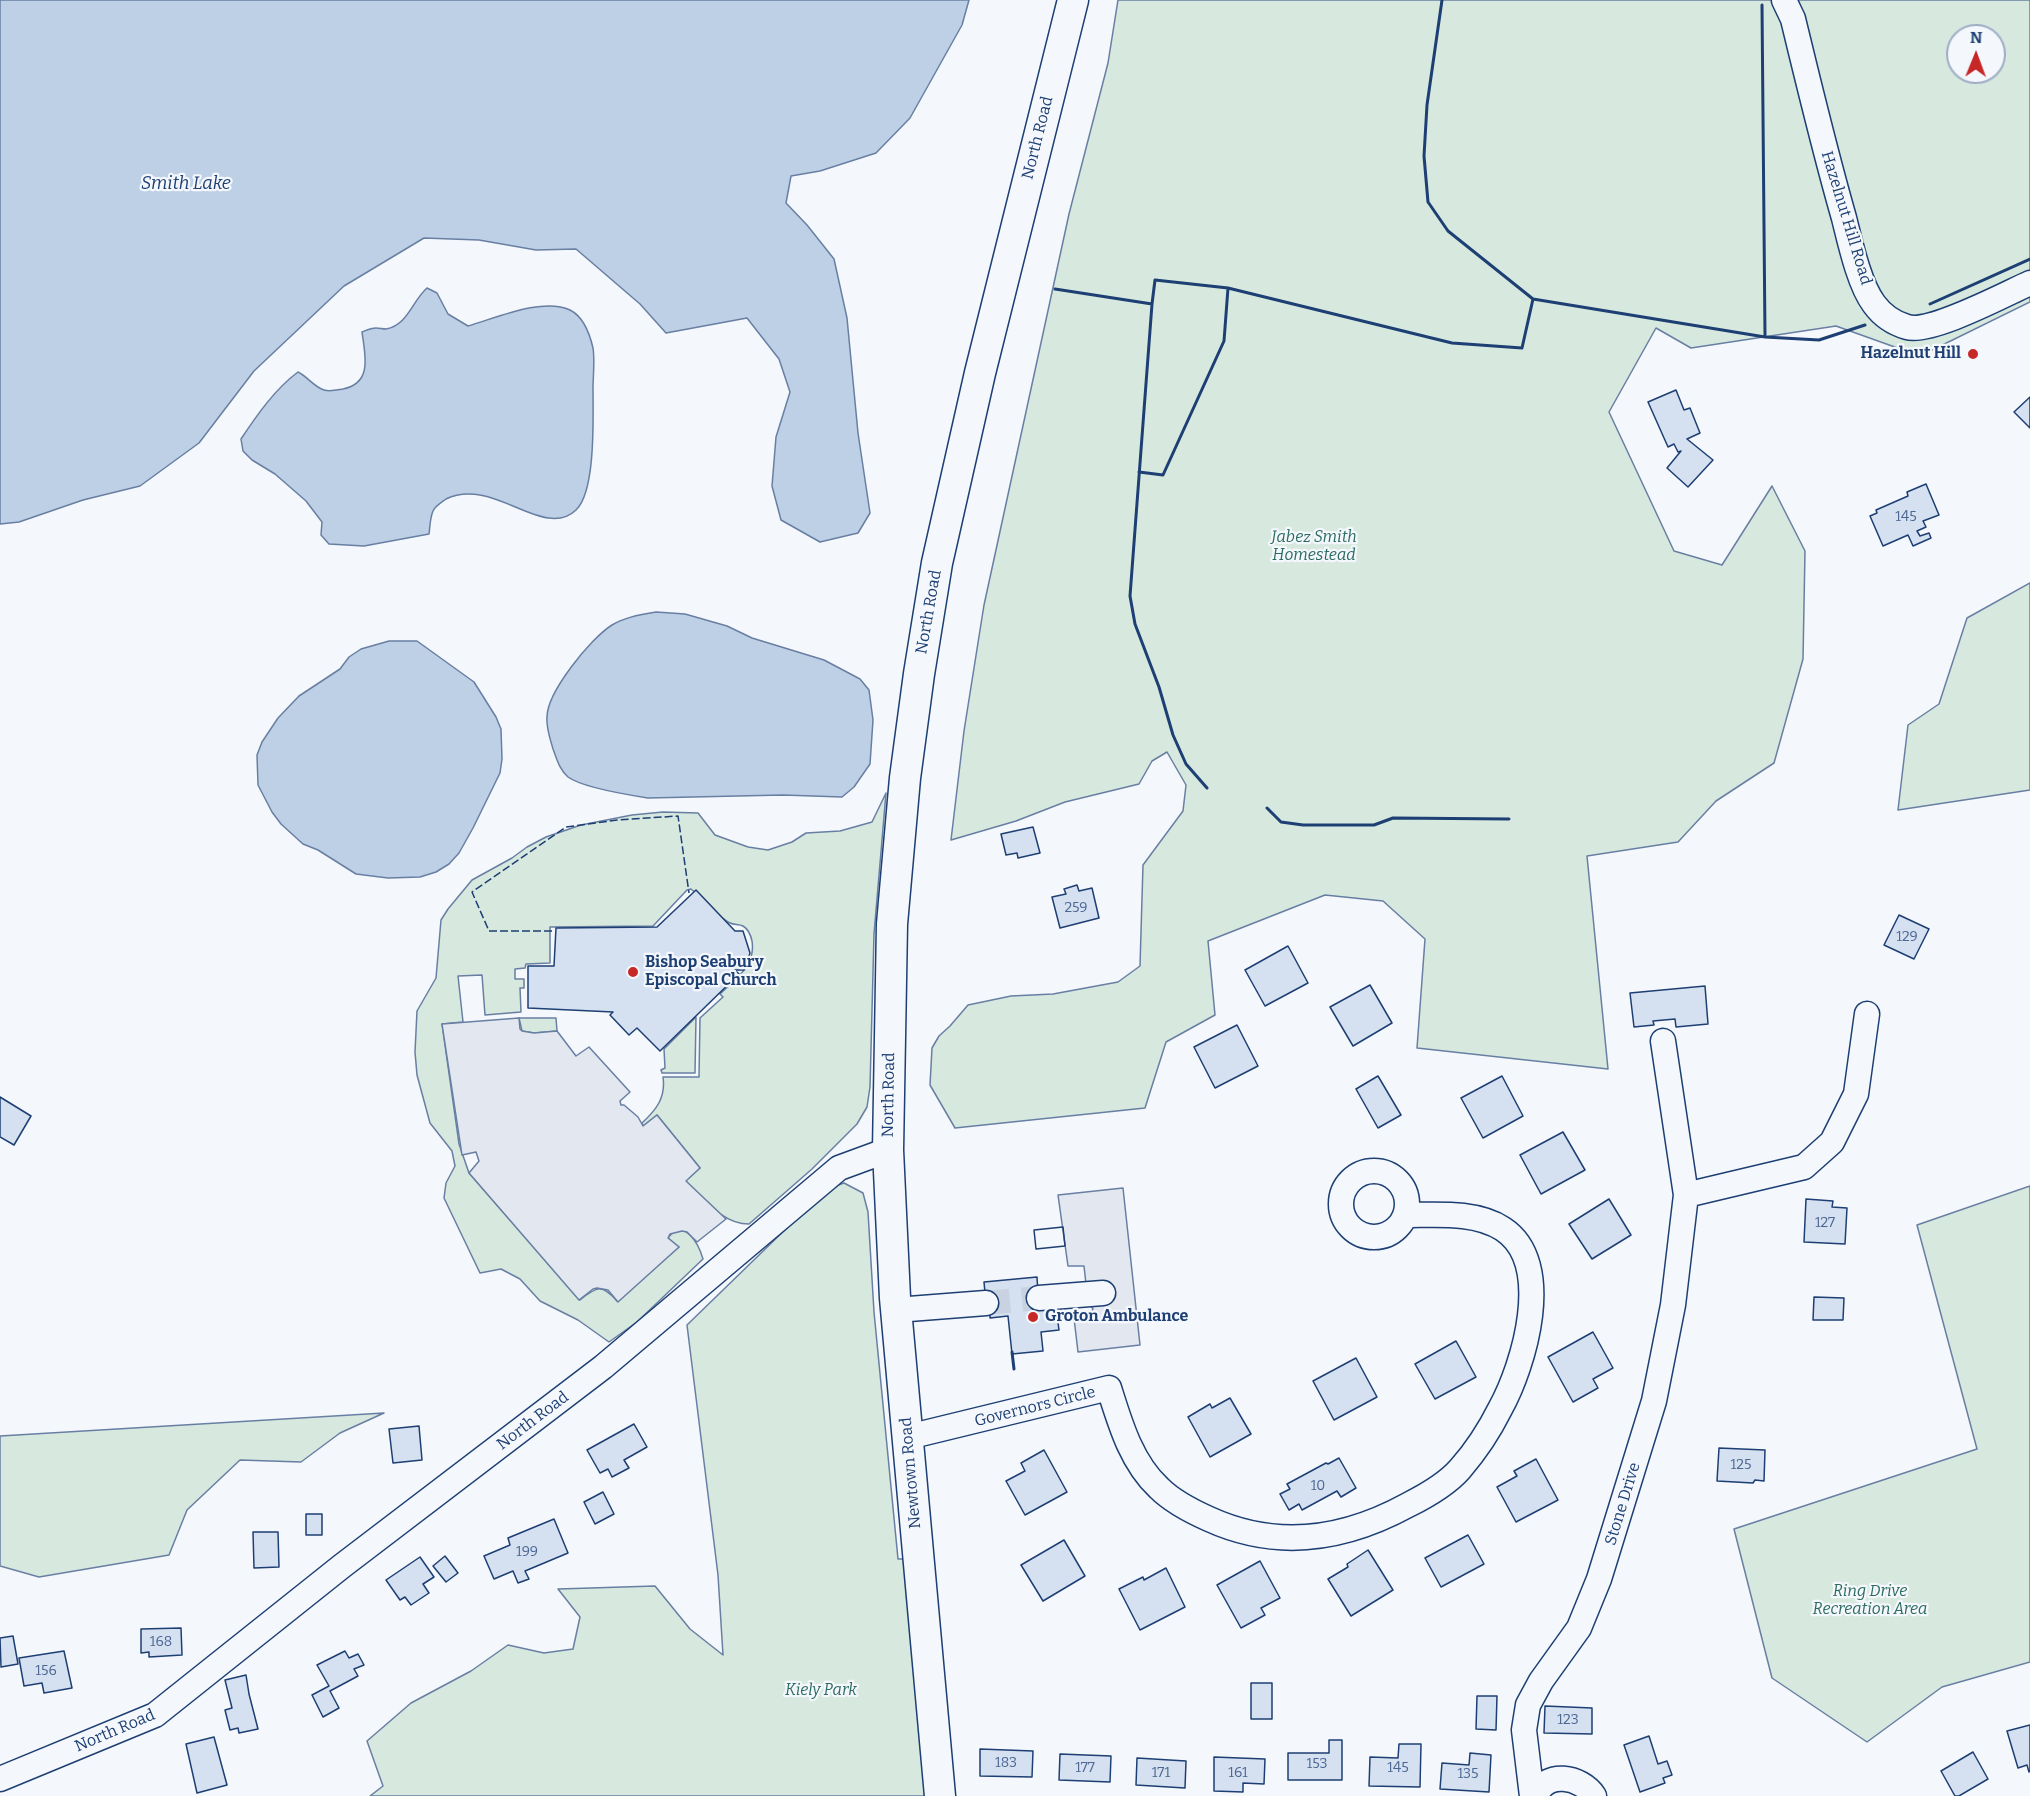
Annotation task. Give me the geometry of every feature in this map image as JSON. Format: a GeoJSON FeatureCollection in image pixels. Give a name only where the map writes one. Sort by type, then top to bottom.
{"type":"FeatureCollection","features":[{"type":"Feature","properties":{"kind":"main road","name":"North Road"},"geometry":{"type":"LineString","coordinates":[[888,1150],[892,924],[904,790],[919,674],[937,563],[958,468],[1073,0]]}},
{"type":"Feature","properties":{"kind":"main road","name":"Newtown Road"},"geometry":{"type":"LineString","coordinates":[[888,1150],[896,1304],[940,1796]]}},
{"type":"Feature","properties":{"kind":"street","name":"Hazelnut Hill Road"},"geometry":{"type":"LineString","coordinates":[[1784,0],[1793,19],[1822,142],[1857,267],[1873,303],[1889,320],[1909,328],[1949,319],[2030,282]]}},
{"type":"Feature","properties":{"kind":"street"},"geometry":{"type":"LineString","coordinates":[[1686,1196],[1804,1167],[1832,1142],[1856,1094],[1867,1014]]}},
{"type":"Feature","properties":{"kind":"street","name":"Stone Drive"},"geometry":{"type":"LineString","coordinates":[[1534,1796],[1524,1730],[1526,1711],[1541,1681],[1584,1618],[1624,1503],[1654,1401],[1673,1305],[1686,1196],[1663,1041]]}},
{"type":"Feature","properties":{"kind":"street","name":"North Road"},"geometry":{"type":"LineString","coordinates":[[0,1779],[155,1715],[342,1566],[603,1367],[839,1168],[888,1150]]}},
{"type":"Feature","properties":{"kind":"street","name":"Governors Circle"},"geometry":{"type":"LineString","coordinates":[[908,1437],[1109,1388],[1120,1422],[1138,1462],[1158,1487],[1177,1503],[1226,1527],[1247,1534],[1275,1538],[1307,1538],[1363,1526],[1394,1513],[1429,1494],[1460,1470],[1490,1428],[1513,1381],[1526,1333],[1532,1291],[1526,1259],[1517,1242],[1503,1228],[1467,1217],[1406,1215]]}},
{"type":"Feature","properties":{"kind":"street"},"geometry":{"type":"LineString","coordinates":[[1038,1292],[1102,1287]]}},
{"type":"Feature","properties":{"kind":"street"},"geometry":{"type":"LineString","coordinates":[[896,1304],[986,1297]]}},
{"type":"Feature","properties":{"kind":"street"},"geometry":{"type":"LineString","coordinates":[[1534,1796],[1538,1788],[1550,1780],[1566,1778],[1578,1781],[1593,1796]]}},
{"type":"Feature","properties":{"kind":"green space","name":"Jabez Smith Homestead"},"geometry":{"type":"Polygon","coordinates":[[[1118,0],[2030,0],[2030,302],[1920,356],[1836,326],[1691,348],[1656,328],[1609,412],[1674,551],[1722,565],[1772,486],[1805,551],[1803,659],[1774,763],[1716,801],[1678,842],[1587,856],[1608,1069],[1417,1048],[1425,939],[1383,901],[1325,895],[1208,941],[1215,1015],[1166,1042],[1145,1108],[955,1128],[930,1085],[932,1048],[939,1036],[968,1005],[1011,996],[1053,994],[1118,982],[1140,966],[1143,865],[1183,811],[1186,785],[1167,752],[1152,761],[1139,784],[1065,802],[1016,821],[951,840],[964,731],[984,605],[1069,214],[1108,63],[1118,0]]]}},
{"type":"Feature","properties":{"kind":"green space"},"geometry":{"type":"Polygon","coordinates":[[[2030,583],[2030,790],[1898,810],[1908,725],[1939,704],[1967,618],[2030,583]]]}},
{"type":"Feature","properties":{"kind":"green space"},"geometry":{"type":"Polygon","coordinates":[[[886,793],[874,934],[870,1087],[867,1107],[857,1124],[812,1169],[749,1224],[723,1216],[687,1183],[686,1180],[700,1168],[657,1115],[643,1126],[642,1123],[659,1103],[663,1091],[663,1077],[699,1077],[700,1018],[723,997],[720,994],[748,965],[751,958],[752,941],[745,927],[725,920],[691,889],[687,890],[653,926],[550,927],[550,963],[526,964],[525,968],[515,969],[515,979],[524,979],[524,988],[520,988],[521,1012],[485,1015],[482,975],[458,976],[463,1022],[442,1024],[459,1144],[469,1173],[580,1300],[599,1289],[607,1292],[617,1301],[679,1247],[668,1238],[680,1230],[685,1231],[694,1240],[703,1259],[637,1322],[609,1342],[578,1320],[540,1301],[520,1279],[501,1269],[480,1273],[444,1198],[446,1183],[455,1166],[452,1151],[430,1123],[417,1075],[415,1052],[417,1011],[436,978],[441,920],[472,880],[546,837],[581,825],[632,815],[663,812],[698,813],[715,835],[748,847],[768,850],[792,842],[806,833],[840,831],[872,822],[886,793]]]}},
{"type":"Feature","properties":{"kind":"green space"},"geometry":{"type":"Polygon","coordinates":[[[696,1017],[695,1073],[662,1073],[661,1070],[665,1068],[664,1049],[696,1017]]]}},
{"type":"Feature","properties":{"kind":"green space"},"geometry":{"type":"Polygon","coordinates":[[[519,1018],[556,1018],[557,1031],[534,1033],[522,1031],[519,1018]]]}},
{"type":"Feature","properties":{"kind":"green space","name":"Kiely Park"},"geometry":{"type":"Polygon","coordinates":[[[844,1183],[863,1193],[868,1212],[874,1312],[898,1559],[911,1559],[937,1796],[370,1796],[383,1786],[367,1741],[411,1703],[471,1671],[508,1645],[544,1653],[573,1649],[580,1617],[558,1589],[655,1586],[690,1629],[723,1655],[718,1575],[687,1325],[827,1189],[844,1183]]]}},
{"type":"Feature","properties":{"kind":"green space","name":"Ring Drive Recreation Area"},"geometry":{"type":"Polygon","coordinates":[[[2030,1186],[2030,1662],[1942,1687],[1867,1742],[1772,1678],[1734,1529],[1977,1449],[1917,1225],[2030,1186]]]}},
{"type":"Feature","properties":{"kind":"green space"},"geometry":{"type":"Polygon","coordinates":[[[384,1413],[340,1433],[301,1462],[240,1460],[187,1510],[169,1555],[39,1577],[0,1566],[0,1436],[384,1413]]]}},
{"type":"Feature","properties":{"kind":"shaded area"},"geometry":{"type":"Polygon","coordinates":[[[519,1018],[522,1031],[534,1033],[557,1031],[576,1056],[589,1047],[630,1092],[620,1101],[621,1105],[638,1117],[643,1126],[657,1115],[700,1168],[686,1181],[726,1219],[697,1242],[687,1232],[670,1234],[668,1238],[679,1247],[618,1302],[608,1290],[597,1288],[579,1300],[469,1173],[479,1161],[476,1152],[462,1155],[442,1024],[519,1018]]]}},
{"type":"Feature","properties":{"kind":"shaded area"},"geometry":{"type":"Polygon","coordinates":[[[1123,1188],[1140,1345],[1078,1352],[1074,1318],[1090,1315],[1093,1309],[1088,1302],[1084,1266],[1068,1266],[1058,1195],[1123,1188]]]}},
{"type":"Feature","properties":{"kind":"water","name":"Smith Lake"},"geometry":{"type":"Polygon","coordinates":[[[0,0],[969,0],[962,25],[910,118],[876,153],[820,171],[791,176],[786,203],[834,259],[847,318],[858,433],[870,513],[858,533],[820,542],[781,520],[772,486],[776,437],[790,392],[779,359],[747,318],[666,333],[640,304],[576,249],[536,250],[479,240],[424,238],[344,286],[254,371],[199,443],[140,486],[83,500],[19,522],[0,524],[0,0]]]}},
{"type":"Feature","properties":{"kind":"water"},"geometry":{"type":"Polygon","coordinates":[[[427,288],[437,293],[448,314],[468,326],[533,307],[559,307],[570,310],[579,317],[588,332],[594,353],[593,435],[587,487],[576,510],[563,517],[549,518],[482,495],[464,494],[446,499],[435,507],[429,534],[364,546],[329,544],[321,535],[322,522],[306,501],[275,474],[252,460],[243,451],[241,439],[274,394],[298,372],[326,391],[353,386],[359,381],[365,367],[362,332],[374,328],[386,329],[400,323],[427,288]]]}},
{"type":"Feature","properties":{"kind":"water"},"geometry":{"type":"Polygon","coordinates":[[[656,612],[685,614],[727,626],[752,638],[824,660],[860,679],[869,690],[873,720],[870,764],[854,787],[842,797],[783,795],[648,798],[595,788],[568,777],[559,764],[548,729],[547,717],[554,694],[582,653],[603,632],[622,620],[656,612]]]}},
{"type":"Feature","properties":{"kind":"water"},"geometry":{"type":"Polygon","coordinates":[[[389,641],[417,641],[474,682],[501,729],[500,773],[473,828],[459,853],[449,864],[436,872],[420,877],[388,878],[356,874],[318,850],[303,844],[281,824],[258,785],[257,755],[262,742],[278,718],[299,696],[340,669],[349,657],[361,649],[389,641]]]}},
{"type":"Feature","properties":{"kind":"building"},"geometry":{"type":"Polygon","coordinates":[[[1676,390],[1684,410],[1690,408],[1700,433],[1687,439],[1713,460],[1688,487],[1667,468],[1681,451],[1678,452],[1674,444],[1668,447],[1648,402],[1676,390]]]}},
{"type":"Feature","properties":{"kind":"building"},"geometry":{"type":"Polygon","coordinates":[[[2030,397],[2030,428],[2014,412],[2030,397]]]}},
{"type":"Feature","properties":{"kind":"building"},"geometry":{"type":"Polygon","coordinates":[[[1926,484],[1939,515],[1923,521],[1926,527],[1917,531],[1920,536],[1929,533],[1931,538],[1913,546],[1908,535],[1883,546],[1870,516],[1877,513],[1876,510],[1908,496],[1907,492],[1926,484]]]}},
{"type":"Feature","properties":{"kind":"building"},"geometry":{"type":"Polygon","coordinates":[[[1033,827],[1040,853],[1018,858],[1017,853],[1006,855],[1001,834],[1033,827]]]}},
{"type":"Feature","properties":{"kind":"building"},"geometry":{"type":"Polygon","coordinates":[[[1077,885],[1079,891],[1092,888],[1099,918],[1060,928],[1052,897],[1066,894],[1064,889],[1077,885]]]}},
{"type":"Feature","properties":{"kind":"building","name":"Bishop Seabury Episcopal Church"},"geometry":{"type":"Polygon","coordinates":[[[696,890],[735,931],[743,931],[750,953],[744,970],[735,970],[739,974],[660,1051],[637,1028],[629,1035],[610,1015],[613,1012],[528,1008],[528,966],[554,966],[556,928],[657,927],[696,890]]]}},
{"type":"Feature","properties":{"kind":"building"},"geometry":{"type":"Polygon","coordinates":[[[1899,915],[1929,929],[1914,959],[1884,945],[1899,915]]]}},
{"type":"Feature","properties":{"kind":"building"},"geometry":{"type":"Polygon","coordinates":[[[1288,946],[1308,983],[1265,1006],[1245,970],[1288,946]]]}},
{"type":"Feature","properties":{"kind":"building"},"geometry":{"type":"Polygon","coordinates":[[[1370,985],[1392,1023],[1353,1046],[1330,1007],[1370,985]]]}},
{"type":"Feature","properties":{"kind":"building"},"geometry":{"type":"Polygon","coordinates":[[[1705,986],[1708,1024],[1676,1027],[1675,1019],[1653,1021],[1654,1025],[1634,1027],[1630,993],[1705,986]]]}},
{"type":"Feature","properties":{"kind":"building"},"geometry":{"type":"Polygon","coordinates":[[[1237,1025],[1258,1066],[1215,1088],[1194,1047],[1237,1025]]]}},
{"type":"Feature","properties":{"kind":"building"},"geometry":{"type":"Polygon","coordinates":[[[1378,1076],[1401,1115],[1378,1128],[1356,1089],[1378,1076]]]}},
{"type":"Feature","properties":{"kind":"building"},"geometry":{"type":"Polygon","coordinates":[[[1502,1076],[1523,1116],[1483,1138],[1461,1098],[1502,1076]]]}},
{"type":"Feature","properties":{"kind":"building"},"geometry":{"type":"Polygon","coordinates":[[[0,1097],[31,1116],[14,1145],[0,1137],[0,1097]]]}},
{"type":"Feature","properties":{"kind":"building"},"geometry":{"type":"Polygon","coordinates":[[[1563,1132],[1585,1170],[1541,1194],[1520,1155],[1563,1132]]]}},
{"type":"Feature","properties":{"kind":"building"},"geometry":{"type":"Polygon","coordinates":[[[1609,1199],[1631,1235],[1592,1259],[1569,1224],[1609,1199]]]}},
{"type":"Feature","properties":{"kind":"building"},"geometry":{"type":"Polygon","coordinates":[[[1806,1199],[1833,1201],[1832,1207],[1847,1208],[1845,1244],[1804,1242],[1806,1199]]]}},
{"type":"Feature","properties":{"kind":"building"},"geometry":{"type":"Polygon","coordinates":[[[1063,1227],[1065,1246],[1036,1249],[1034,1230],[1063,1227]]]}},
{"type":"Feature","properties":{"kind":"building"},"geometry":{"type":"Polygon","coordinates":[[[1063,1227],[1065,1246],[1036,1249],[1034,1230],[1063,1227]]]}},
{"type":"Feature","properties":{"kind":"building","name":"Groton Ambulance"},"geometry":{"type":"Polygon","coordinates":[[[1037,1277],[1039,1310],[1056,1308],[1059,1330],[1041,1332],[1043,1351],[1012,1354],[1008,1316],[990,1318],[990,1313],[987,1314],[984,1282],[1037,1277]]]}},
{"type":"Feature","properties":{"kind":"building"},"geometry":{"type":"Polygon","coordinates":[[[1814,1297],[1844,1298],[1843,1320],[1813,1320],[1814,1297]]]}},
{"type":"Feature","properties":{"kind":"building"},"geometry":{"type":"Polygon","coordinates":[[[1593,1332],[1613,1368],[1593,1379],[1598,1388],[1573,1402],[1548,1357],[1593,1332]]]}},
{"type":"Feature","properties":{"kind":"building"},"geometry":{"type":"Polygon","coordinates":[[[1456,1341],[1476,1377],[1435,1399],[1415,1364],[1456,1341]]]}},
{"type":"Feature","properties":{"kind":"building"},"geometry":{"type":"Polygon","coordinates":[[[1356,1358],[1377,1397],[1334,1420],[1313,1381],[1356,1358]]]}},
{"type":"Feature","properties":{"kind":"building"},"geometry":{"type":"Polygon","coordinates":[[[1230,1398],[1251,1434],[1210,1457],[1188,1417],[1210,1404],[1212,1408],[1230,1398]]]}},
{"type":"Feature","properties":{"kind":"building"},"geometry":{"type":"Polygon","coordinates":[[[634,1424],[647,1447],[624,1460],[629,1468],[612,1477],[608,1469],[600,1473],[587,1450],[634,1424]]]}},
{"type":"Feature","properties":{"kind":"building"},"geometry":{"type":"Polygon","coordinates":[[[419,1426],[422,1460],[393,1463],[389,1429],[419,1426]]]}},
{"type":"Feature","properties":{"kind":"building"},"geometry":{"type":"Polygon","coordinates":[[[1719,1448],[1765,1450],[1764,1481],[1755,1480],[1753,1483],[1717,1481],[1719,1448]]]}},
{"type":"Feature","properties":{"kind":"building"},"geometry":{"type":"Polygon","coordinates":[[[1044,1450],[1067,1492],[1025,1515],[1006,1481],[1025,1471],[1021,1463],[1044,1450]]]}},
{"type":"Feature","properties":{"kind":"building"},"geometry":{"type":"Polygon","coordinates":[[[1339,1458],[1356,1488],[1341,1497],[1337,1491],[1302,1510],[1299,1504],[1289,1510],[1280,1494],[1290,1489],[1287,1484],[1339,1458]]]}},
{"type":"Feature","properties":{"kind":"building"},"geometry":{"type":"Polygon","coordinates":[[[1536,1459],[1558,1500],[1516,1522],[1497,1487],[1517,1476],[1514,1471],[1536,1459]]]}},
{"type":"Feature","properties":{"kind":"building"},"geometry":{"type":"Polygon","coordinates":[[[603,1492],[614,1514],[595,1524],[584,1502],[603,1492]]]}},
{"type":"Feature","properties":{"kind":"building"},"geometry":{"type":"Polygon","coordinates":[[[306,1514],[322,1514],[322,1535],[306,1535],[306,1514]]]}},
{"type":"Feature","properties":{"kind":"building"},"geometry":{"type":"Polygon","coordinates":[[[554,1519],[568,1553],[525,1571],[529,1579],[518,1583],[513,1571],[494,1579],[484,1556],[510,1545],[508,1538],[554,1519]]]}},
{"type":"Feature","properties":{"kind":"building"},"geometry":{"type":"Polygon","coordinates":[[[253,1532],[278,1532],[279,1567],[254,1568],[253,1532]]]}},
{"type":"Feature","properties":{"kind":"building"},"geometry":{"type":"Polygon","coordinates":[[[1468,1535],[1484,1564],[1441,1587],[1425,1558],[1468,1535]]]}},
{"type":"Feature","properties":{"kind":"building"},"geometry":{"type":"Polygon","coordinates":[[[1064,1540],[1085,1576],[1043,1601],[1021,1565],[1064,1540]]]}},
{"type":"Feature","properties":{"kind":"building"},"geometry":{"type":"Polygon","coordinates":[[[1368,1550],[1393,1590],[1351,1616],[1328,1579],[1348,1567],[1347,1564],[1368,1550]]]}},
{"type":"Feature","properties":{"kind":"building"},"geometry":{"type":"Polygon","coordinates":[[[445,1556],[458,1573],[446,1582],[433,1566],[445,1556]]]}},
{"type":"Feature","properties":{"kind":"building"},"geometry":{"type":"Polygon","coordinates":[[[420,1557],[434,1577],[423,1584],[429,1593],[411,1605],[405,1597],[400,1600],[386,1580],[420,1557]]]}},
{"type":"Feature","properties":{"kind":"building"},"geometry":{"type":"Polygon","coordinates":[[[1260,1561],[1280,1598],[1261,1608],[1265,1615],[1241,1628],[1217,1585],[1260,1561]]]}},
{"type":"Feature","properties":{"kind":"building"},"geometry":{"type":"Polygon","coordinates":[[[1166,1568],[1185,1607],[1140,1630],[1119,1589],[1143,1577],[1144,1580],[1166,1568]]]}},
{"type":"Feature","properties":{"kind":"building"},"geometry":{"type":"Polygon","coordinates":[[[181,1628],[182,1655],[149,1657],[149,1652],[141,1653],[141,1629],[181,1628]]]}},
{"type":"Feature","properties":{"kind":"building"},"geometry":{"type":"Polygon","coordinates":[[[13,1636],[18,1664],[1,1667],[0,1638],[13,1636]]]}},
{"type":"Feature","properties":{"kind":"building"},"geometry":{"type":"Polygon","coordinates":[[[64,1651],[72,1688],[44,1693],[42,1683],[24,1686],[19,1658],[64,1651]]]}},
{"type":"Feature","properties":{"kind":"building"},"geometry":{"type":"Polygon","coordinates":[[[345,1651],[349,1658],[358,1654],[364,1665],[354,1669],[358,1676],[330,1691],[339,1708],[323,1717],[312,1695],[329,1686],[317,1665],[345,1651]]]}},
{"type":"Feature","properties":{"kind":"building"},"geometry":{"type":"Polygon","coordinates":[[[246,1675],[258,1729],[239,1733],[238,1728],[230,1730],[225,1710],[232,1708],[225,1680],[246,1675]]]}},
{"type":"Feature","properties":{"kind":"building"},"geometry":{"type":"Polygon","coordinates":[[[1251,1683],[1272,1683],[1272,1719],[1251,1719],[1251,1683]]]}},
{"type":"Feature","properties":{"kind":"building"},"geometry":{"type":"Polygon","coordinates":[[[1477,1696],[1497,1696],[1496,1730],[1476,1729],[1477,1696]]]}},
{"type":"Feature","properties":{"kind":"building"},"geometry":{"type":"Polygon","coordinates":[[[1545,1706],[1592,1708],[1592,1734],[1544,1733],[1545,1706]]]}},
{"type":"Feature","properties":{"kind":"building"},"geometry":{"type":"Polygon","coordinates":[[[2030,1725],[2029,1772],[2027,1765],[2018,1768],[2007,1731],[2030,1725]]]}},
{"type":"Feature","properties":{"kind":"building"},"geometry":{"type":"Polygon","coordinates":[[[1649,1736],[1658,1764],[1667,1761],[1672,1775],[1663,1778],[1665,1783],[1640,1792],[1624,1745],[1649,1736]]]}},
{"type":"Feature","properties":{"kind":"building"},"geometry":{"type":"Polygon","coordinates":[[[214,1737],[227,1785],[197,1793],[186,1744],[214,1737]]]}},
{"type":"Feature","properties":{"kind":"building"},"geometry":{"type":"Polygon","coordinates":[[[1329,1740],[1342,1740],[1342,1780],[1288,1780],[1288,1753],[1329,1753],[1329,1740]]]}},
{"type":"Feature","properties":{"kind":"building"},"geometry":{"type":"Polygon","coordinates":[[[1399,1744],[1421,1744],[1420,1787],[1369,1786],[1370,1757],[1398,1758],[1399,1744]]]}},
{"type":"Feature","properties":{"kind":"building"},"geometry":{"type":"Polygon","coordinates":[[[980,1749],[1033,1751],[1032,1777],[980,1776],[980,1749]]]}},
{"type":"Feature","properties":{"kind":"building"},"geometry":{"type":"Polygon","coordinates":[[[1973,1752],[1988,1779],[1959,1796],[1955,1796],[1941,1771],[1973,1752]]]}},
{"type":"Feature","properties":{"kind":"building"},"geometry":{"type":"Polygon","coordinates":[[[1470,1753],[1491,1755],[1489,1792],[1440,1789],[1442,1763],[1469,1765],[1470,1753]]]}},
{"type":"Feature","properties":{"kind":"building"},"geometry":{"type":"Polygon","coordinates":[[[1060,1754],[1111,1756],[1110,1782],[1059,1780],[1060,1754]]]}},
{"type":"Feature","properties":{"kind":"building"},"geometry":{"type":"Polygon","coordinates":[[[1214,1757],[1265,1759],[1264,1784],[1243,1783],[1243,1792],[1214,1791],[1214,1757]]]}},
{"type":"Feature","properties":{"kind":"building"},"geometry":{"type":"Polygon","coordinates":[[[1137,1758],[1186,1761],[1185,1788],[1136,1785],[1137,1758]]]}},
{"type":"Feature","properties":{"kind":"tunnel"},"geometry":{"type":"LineString","coordinates":[[986,1303],[1039,1298]]}},
{"type":"Feature","properties":{"kind":"fence"},"geometry":{"type":"LineString","coordinates":[[552,931],[489,931],[472,892],[566,827],[617,820],[678,816],[689,893]]}},
{"type":"Feature","properties":{"kind":"wall"},"geometry":{"type":"LineString","coordinates":[[1442,0],[1427,105],[1424,156],[1428,202],[1448,231],[1533,299],[1765,337],[1762,5]]}},
{"type":"Feature","properties":{"kind":"wall"},"geometry":{"type":"LineString","coordinates":[[1930,304],[2030,259]]}},
{"type":"Feature","properties":{"kind":"wall"},"geometry":{"type":"LineString","coordinates":[[1152,304],[1155,280],[1228,288],[1452,343],[1522,348],[1533,299]]}},
{"type":"Feature","properties":{"kind":"wall"},"geometry":{"type":"LineString","coordinates":[[1139,472],[1163,475],[1224,341],[1228,288]]}},
{"type":"Feature","properties":{"kind":"wall"},"geometry":{"type":"LineString","coordinates":[[1055,289],[1152,304],[1130,596],[1135,624],[1159,687],[1173,735],[1186,764],[1207,788]]}},
{"type":"Feature","properties":{"kind":"wall"},"geometry":{"type":"LineString","coordinates":[[1765,337],[1819,340],[1865,325]]}},
{"type":"Feature","properties":{"kind":"wall"},"geometry":{"type":"LineString","coordinates":[[1267,808],[1281,822],[1303,825],[1374,825],[1393,818],[1509,819]]}},
{"type":"Feature","properties":{"kind":"wall"},"geometry":{"type":"LineString","coordinates":[[1012,1352],[1014,1369]]}},
{"type":"Feature","properties":{"kind":"place","name":"Hazelnut Hill"},"geometry":{"type":"Point","coordinates":[1973,354]}},
{"type":"Feature","properties":{"kind":"place","name":"Bishop Seabury Episcopal Church"},"geometry":{"type":"Point","coordinates":[633,972]}},
{"type":"Feature","properties":{"kind":"place","name":"Groton Ambulance"},"geometry":{"type":"Point","coordinates":[1033,1317]}}]}
